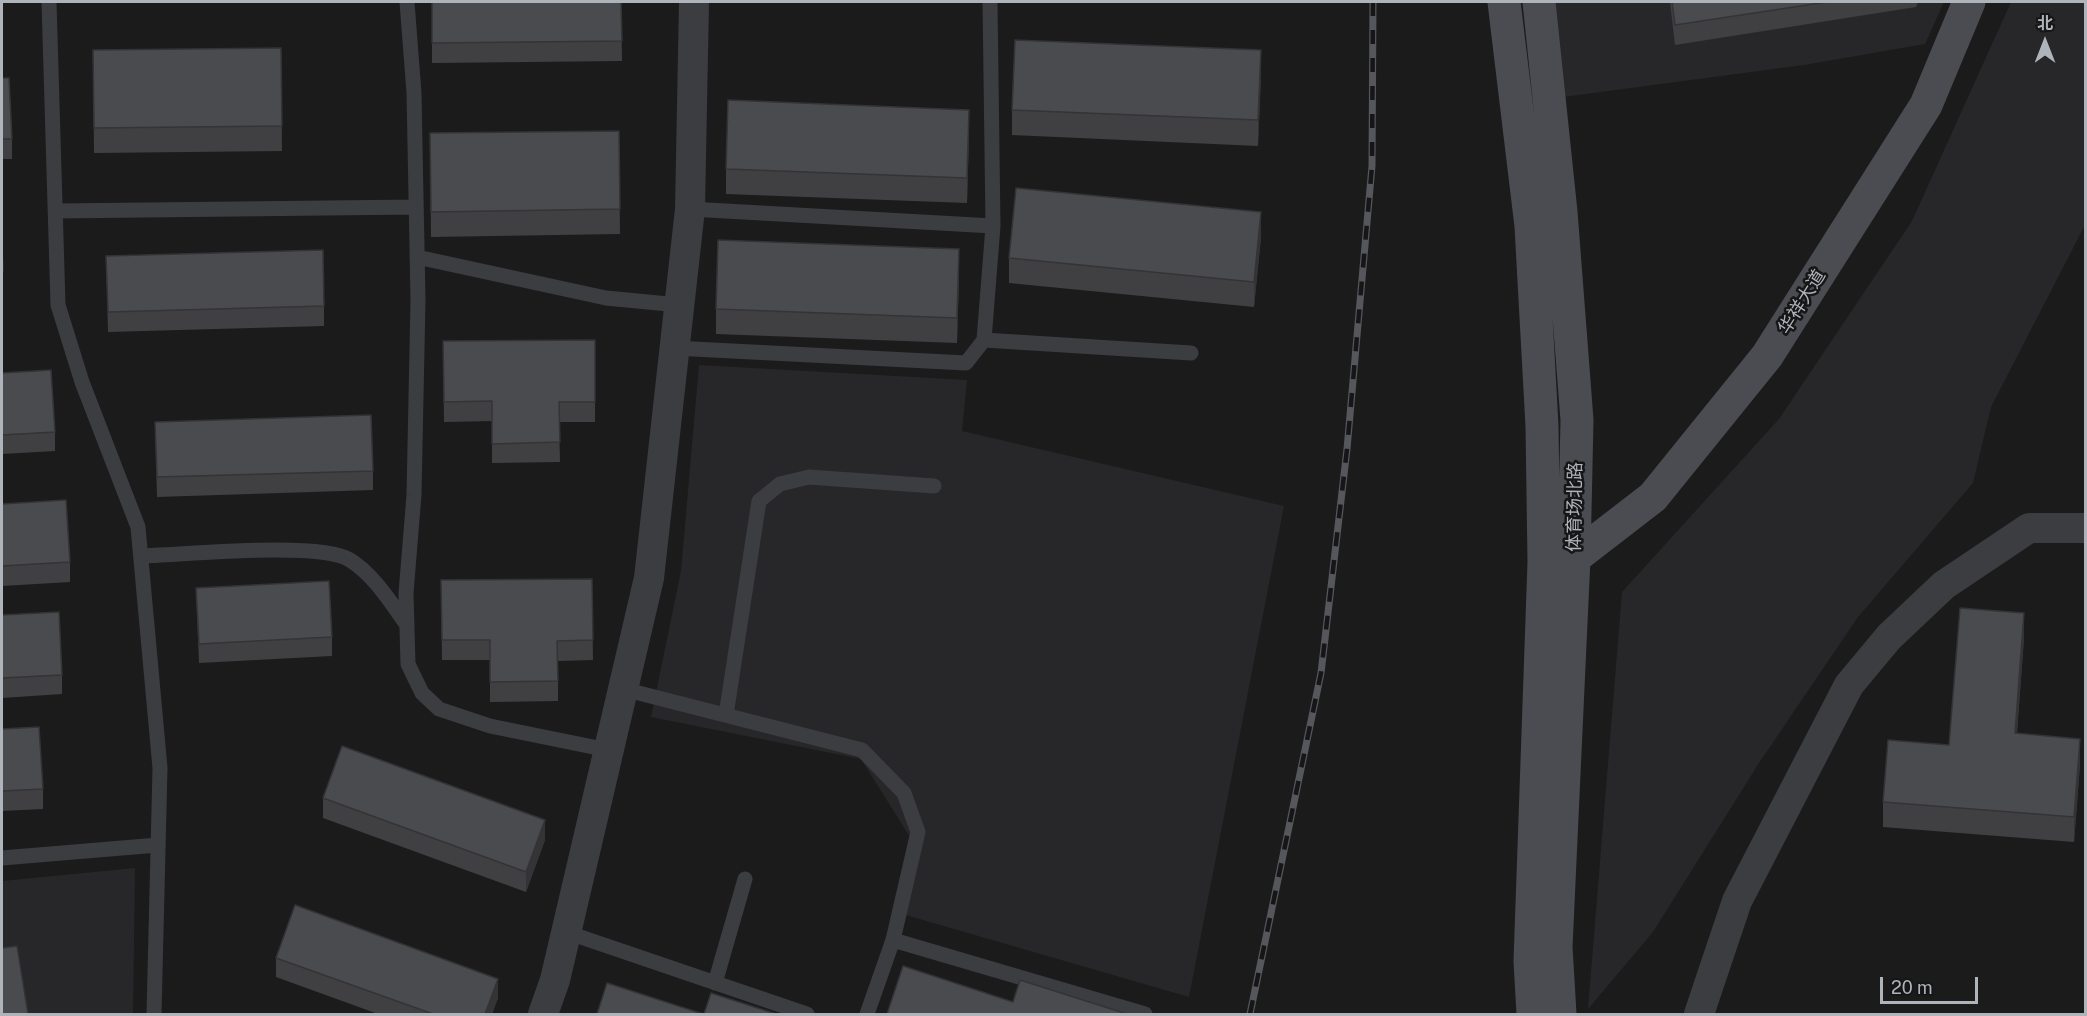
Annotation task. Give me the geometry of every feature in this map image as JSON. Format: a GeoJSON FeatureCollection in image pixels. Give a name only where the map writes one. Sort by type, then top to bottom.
{"type":"FeatureCollection","features":[{"type":"Feature","properties":{"kind":"main road","name":"体育场北路"},"geometry":{"type":"LineString","coordinates":[[1504,2],[1531,226],[1542,426],[1544,562],[1530,961],[1533,1014]]}},
{"type":"Feature","properties":{"kind":"main road","name":"体育场北路"},"geometry":{"type":"LineString","coordinates":[[1539,2],[1561,212],[1577,420],[1574,558],[1556,947],[1560,1014]]}},
{"type":"Feature","properties":{"kind":"main road","name":"华祥大道"},"geometry":{"type":"LineString","coordinates":[[1574,558],[1653,497],[1767,356],[1926,105],[1969,2]]}},
{"type":"Feature","properties":{"kind":"street"},"geometry":{"type":"LineString","coordinates":[[543,1014],[566,932],[649,578],[690,210],[694,2]]}},
{"type":"Feature","properties":{"kind":"street"},"geometry":{"type":"LineString","coordinates":[[1699,1014],[1737,901],[1849,684],[1889,637],[1944,585],[2029,528],[2085,528]]}},
{"type":"Feature","properties":{"kind":"lane"},"geometry":{"type":"LineString","coordinates":[[50,2],[58,306],[82,382],[138,527],[141,556],[160,768],[154,1014]]}},
{"type":"Feature","properties":{"kind":"lane"},"geometry":{"type":"LineString","coordinates":[[407,2],[414,93],[417,257],[414,495],[406,593],[408,664],[422,693],[439,709],[490,726],[608,750]]}},
{"type":"Feature","properties":{"kind":"lane"},"geometry":{"type":"LineString","coordinates":[[674,348],[966,363],[984,340],[993,226],[990,2]]}},
{"type":"Feature","properties":{"kind":"lane"},"geometry":{"type":"LineString","coordinates":[[56,211],[416,207]]}},
{"type":"Feature","properties":{"kind":"lane"},"geometry":{"type":"LineString","coordinates":[[690,210],[993,226]]}},
{"type":"Feature","properties":{"kind":"lane"},"geometry":{"type":"LineString","coordinates":[[417,257],[606,298],[679,305]]}},
{"type":"Feature","properties":{"kind":"lane"},"geometry":{"type":"LineString","coordinates":[[984,340],[1191,353]]}},
{"type":"Feature","properties":{"kind":"lane"},"geometry":{"type":"LineString","coordinates":[[726,715],[759,501],[780,484],[809,477],[934,486]]}},
{"type":"Feature","properties":{"kind":"lane"},"geometry":{"type":"LineString","coordinates":[[141,556],[313,550],[349,560],[377,586],[407,625]]}},
{"type":"Feature","properties":{"kind":"lane"},"geometry":{"type":"LineString","coordinates":[[623,689],[862,750],[904,793],[918,832],[893,940],[867,1014]]}},
{"type":"Feature","properties":{"kind":"lane"},"geometry":{"type":"LineString","coordinates":[[2,858],[158,845]]}},
{"type":"Feature","properties":{"kind":"lane"},"geometry":{"type":"LineString","coordinates":[[715,983],[745,879]]}},
{"type":"Feature","properties":{"kind":"lane"},"geometry":{"type":"LineString","coordinates":[[566,932],[807,1014]]}},
{"type":"Feature","properties":{"kind":"lane"},"geometry":{"type":"LineString","coordinates":[[893,940],[1145,1014]]}},
{"type":"Feature","properties":{"kind":"shaded area"},"geometry":{"type":"Polygon","coordinates":[[[1551,2],[1944,2],[1925,44],[1804,65],[1563,97],[1551,2]]]}},
{"type":"Feature","properties":{"kind":"shaded area"},"geometry":{"type":"Polygon","coordinates":[[[2011,2],[2085,2],[2085,225],[1991,407],[1973,483],[1858,617],[1759,763],[1653,932],[1588,1009],[1622,592],[1779,419],[1912,221],[2011,2]]]}},
{"type":"Feature","properties":{"kind":"shaded area"},"geometry":{"type":"Polygon","coordinates":[[[699,365],[967,380],[962,431],[1284,506],[1189,997],[892,911],[910,837],[861,759],[651,717],[681,571],[699,365]]]}},
{"type":"Feature","properties":{"kind":"shaded area"},"geometry":{"type":"Polygon","coordinates":[[[135,868],[133,1014],[2,1014],[2,881],[135,868]]]}},
{"type":"Feature","properties":{"kind":"building"},"geometry":{"type":"Polygon","coordinates":[[[432,2],[621,2],[622,41],[432,43],[432,2]]]}},
{"type":"Feature","properties":{"kind":"building"},"geometry":{"type":"Polygon","coordinates":[[[1672,2],[1827,2],[1675,25],[1672,2]]]}},
{"type":"Feature","properties":{"kind":"building"},"geometry":{"type":"Polygon","coordinates":[[[1015,40],[1261,50],[1258,120],[1012,110],[1015,40]]]}},
{"type":"Feature","properties":{"kind":"building"},"geometry":{"type":"Polygon","coordinates":[[[281,48],[282,126],[94,128],[93,50],[281,48]]]}},
{"type":"Feature","properties":{"kind":"building"},"geometry":{"type":"Polygon","coordinates":[[[2,78],[9,78],[12,139],[2,139],[2,78]]]}},
{"type":"Feature","properties":{"kind":"building"},"geometry":{"type":"Polygon","coordinates":[[[728,100],[969,110],[967,178],[726,169],[728,100]]]}},
{"type":"Feature","properties":{"kind":"building"},"geometry":{"type":"Polygon","coordinates":[[[619,131],[620,209],[431,212],[430,133],[619,131]]]}},
{"type":"Feature","properties":{"kind":"building"},"geometry":{"type":"Polygon","coordinates":[[[1016,188],[1261,212],[1254,282],[1009,258],[1016,188]]]}},
{"type":"Feature","properties":{"kind":"building"},"geometry":{"type":"Polygon","coordinates":[[[718,240],[959,249],[957,318],[716,309],[718,240]]]}},
{"type":"Feature","properties":{"kind":"building"},"geometry":{"type":"Polygon","coordinates":[[[323,250],[324,306],[108,312],[106,256],[323,250]]]}},
{"type":"Feature","properties":{"kind":"building"},"geometry":{"type":"Polygon","coordinates":[[[595,340],[595,402],[559,402],[560,442],[492,444],[492,401],[444,402],[443,341],[595,340]]]}},
{"type":"Feature","properties":{"kind":"building"},"geometry":{"type":"Polygon","coordinates":[[[51,370],[55,432],[2,435],[2,373],[51,370]]]}},
{"type":"Feature","properties":{"kind":"building"},"geometry":{"type":"Polygon","coordinates":[[[371,415],[373,471],[157,477],[155,422],[371,415]]]}},
{"type":"Feature","properties":{"kind":"building"},"geometry":{"type":"Polygon","coordinates":[[[66,500],[70,562],[2,566],[2,504],[66,500]]]}},
{"type":"Feature","properties":{"kind":"building"},"geometry":{"type":"Polygon","coordinates":[[[592,579],[593,640],[557,641],[558,681],[490,682],[490,640],[442,640],[441,580],[592,579]]]}},
{"type":"Feature","properties":{"kind":"building"},"geometry":{"type":"Polygon","coordinates":[[[329,581],[332,637],[199,644],[196,588],[329,581]]]}},
{"type":"Feature","properties":{"kind":"building"},"geometry":{"type":"Polygon","coordinates":[[[1960,608],[2024,613],[2015,733],[2080,739],[2074,817],[1883,802],[1888,740],[1949,745],[1960,608]]]}},
{"type":"Feature","properties":{"kind":"building"},"geometry":{"type":"Polygon","coordinates":[[[59,612],[62,675],[2,678],[2,615],[59,612]]]}},
{"type":"Feature","properties":{"kind":"building"},"geometry":{"type":"Polygon","coordinates":[[[39,727],[43,789],[2,791],[2,729],[39,727]]]}},
{"type":"Feature","properties":{"kind":"building"},"geometry":{"type":"Polygon","coordinates":[[[342,746],[545,820],[526,872],[323,798],[342,746]]]}},
{"type":"Feature","properties":{"kind":"building"},"geometry":{"type":"Polygon","coordinates":[[[295,905],[498,979],[485,1014],[433,1014],[276,958],[295,905]]]}},
{"type":"Feature","properties":{"kind":"building"},"geometry":{"type":"Polygon","coordinates":[[[17,946],[28,1014],[2,1014],[2,948],[17,946]]]}},
{"type":"Feature","properties":{"kind":"building"},"geometry":{"type":"Polygon","coordinates":[[[903,966],[1013,1002],[1020,980],[1127,1014],[887,1014],[903,966]]]}},
{"type":"Feature","properties":{"kind":"building"},"geometry":{"type":"Polygon","coordinates":[[[607,983],[703,1014],[597,1014],[607,983]]]}},
{"type":"Feature","properties":{"kind":"building"},"geometry":{"type":"Polygon","coordinates":[[[711,993],[776,1014],[704,1014],[711,993]]]}},
{"type":"Feature","properties":{"kind":"railway"},"geometry":{"type":"LineString","coordinates":[[1250,1014],[1321,673],[1347,449],[1372,166],[1373,2]]}}]}
